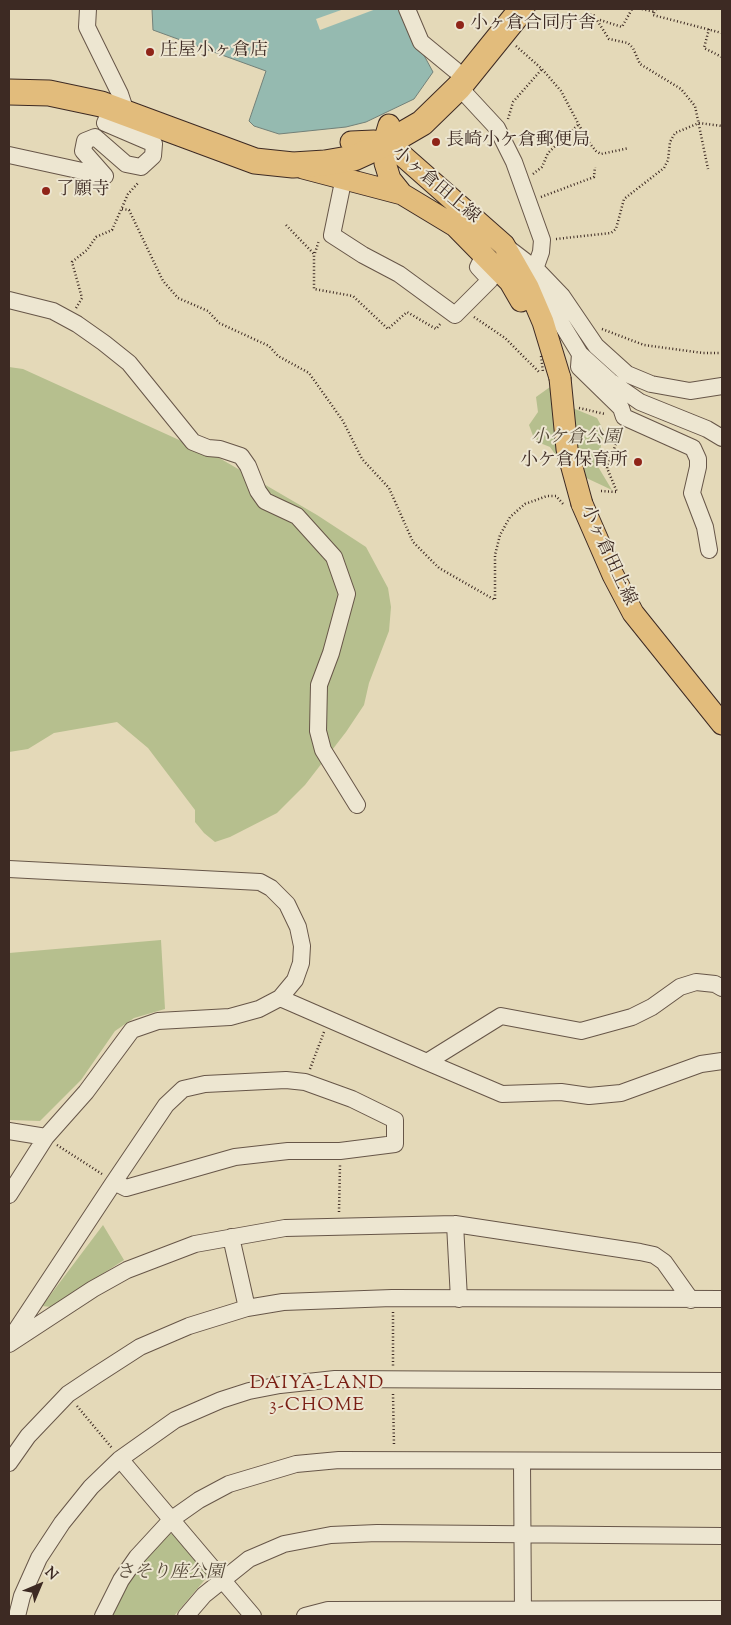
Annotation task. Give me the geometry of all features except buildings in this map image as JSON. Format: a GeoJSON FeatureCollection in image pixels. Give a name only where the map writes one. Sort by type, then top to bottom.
{"type":"FeatureCollection","features":[{"type":"Feature","properties":{"kind":"highway"},"geometry":{"type":"LineString","coordinates":[[9,92],[49,93],[119,105],[262,146],[290,149],[351,142],[386,135],[422,123],[511,17]]}},
{"type":"Feature","properties":{"kind":"highway"},"geometry":{"type":"LineString","coordinates":[[9,76],[50,78],[106,89],[119,105],[256,160],[293,165],[325,163],[354,158],[386,135]]}},
{"type":"Feature","properties":{"kind":"main road","name":"小ヶ倉田上線"},"geometry":{"type":"LineString","coordinates":[[386,135],[385,163],[390,179],[402,194]]}},
{"type":"Feature","properties":{"kind":"main road","name":"小ヶ倉田上線"},"geometry":{"type":"LineString","coordinates":[[386,135],[405,156],[504,245],[528,287],[543,322],[577,504],[633,613],[722,724]]}},
{"type":"Feature","properties":{"kind":"main road","name":"小ヶ倉田上線"},"geometry":{"type":"LineString","coordinates":[[293,165],[344,177],[402,194],[455,226],[510,282],[552,371]]}},
{"type":"Feature","properties":{"kind":"street"},"geometry":{"type":"LineString","coordinates":[[9,155],[105,176],[83,151],[85,142],[95,137],[126,164],[141,166],[153,156],[154,144],[105,124],[119,105],[87,27],[74,9]]}},
{"type":"Feature","properties":{"kind":"street"},"geometry":{"type":"LineString","coordinates":[[87,27],[88,9]]}},
{"type":"Feature","properties":{"kind":"street"},"geometry":{"type":"LineString","coordinates":[[407,9],[421,42],[457,79],[499,132],[520,180],[542,240],[536,270],[550,305],[580,354],[610,381],[640,402],[707,429],[722,438]]}},
{"type":"Feature","properties":{"kind":"street"},"geometry":{"type":"LineString","coordinates":[[344,177],[332,235],[363,256],[399,274],[455,310],[490,280],[478,267],[484,255]]}},
{"type":"Feature","properties":{"kind":"street"},"geometry":{"type":"LineString","coordinates":[[504,245],[536,270],[562,296],[579,323],[605,356],[627,374],[639,379],[690,391],[722,386]]}},
{"type":"Feature","properties":{"kind":"street"},"geometry":{"type":"LineString","coordinates":[[9,300],[52,311],[104,343],[129,363],[193,442],[208,448],[220,449],[241,456],[248,466],[258,492],[265,501],[298,516],[334,556],[347,594],[331,653],[319,685],[318,731],[323,750],[357,805]]}},
{"type":"Feature","properties":{"kind":"street"},"geometry":{"type":"LineString","coordinates":[[552,371],[580,354]]}},
{"type":"Feature","properties":{"kind":"street"},"geometry":{"type":"LineString","coordinates":[[580,354],[579,367],[620,408],[624,416],[693,448],[698,459],[698,467],[692,493],[705,526],[709,550]]}},
{"type":"Feature","properties":{"kind":"street"},"geometry":{"type":"LineString","coordinates":[[9,869],[260,882],[271,888],[286,904],[298,927],[302,946],[301,963],[295,980],[280,998],[259,1009],[230,1016],[158,1021],[132,1030],[86,1092],[46,1137],[9,1195]]}},
{"type":"Feature","properties":{"kind":"street"},"geometry":{"type":"LineString","coordinates":[[427,1062],[501,1016],[581,1031],[632,1016],[652,1007],[680,986],[696,982],[722,988]]}},
{"type":"Feature","properties":{"kind":"street"},"geometry":{"type":"LineString","coordinates":[[280,998],[328,1021],[502,1094],[561,1092],[589,1096],[621,1093],[701,1064],[722,1061]]}},
{"type":"Feature","properties":{"kind":"street"},"geometry":{"type":"LineString","coordinates":[[9,1343],[114,1182],[166,1105],[183,1089],[205,1084],[286,1080],[305,1082],[352,1099],[396,1120],[395,1144],[340,1151],[288,1151],[235,1156],[126,1188],[114,1182]]}},
{"type":"Feature","properties":{"kind":"street"},"geometry":{"type":"LineString","coordinates":[[9,1131],[46,1137]]}},
{"type":"Feature","properties":{"kind":"street"},"geometry":{"type":"LineString","coordinates":[[9,1343],[93,1289],[127,1270],[195,1244],[285,1228],[455,1224],[654,1255],[664,1262],[691,1300]]}},
{"type":"Feature","properties":{"kind":"street"},"geometry":{"type":"LineString","coordinates":[[455,1224],[459,1299]]}},
{"type":"Feature","properties":{"kind":"street"},"geometry":{"type":"LineString","coordinates":[[231,1237],[247,1308]]}},
{"type":"Feature","properties":{"kind":"street"},"geometry":{"type":"LineString","coordinates":[[9,1463],[28,1436],[68,1394],[140,1348],[189,1326],[247,1308],[283,1302],[320,1299],[576,1298],[722,1300]]}},
{"type":"Feature","properties":{"kind":"street"},"geometry":{"type":"LineString","coordinates":[[17,1616],[22,1596],[40,1558],[62,1524],[91,1487],[120,1459],[175,1420],[221,1400],[249,1391],[280,1385],[336,1379],[722,1381]]}},
{"type":"Feature","properties":{"kind":"street"},"geometry":{"type":"LineString","coordinates":[[120,1459],[254,1616]]}},
{"type":"Feature","properties":{"kind":"street"},"geometry":{"type":"LineString","coordinates":[[103,1616],[121,1580],[137,1557],[172,1519],[199,1500],[228,1484],[296,1464],[339,1460],[522,1462],[722,1461]]}},
{"type":"Feature","properties":{"kind":"street"},"geometry":{"type":"LineString","coordinates":[[522,1462],[523,1613]]}},
{"type":"Feature","properties":{"kind":"street"},"geometry":{"type":"LineString","coordinates":[[186,1616],[222,1579],[249,1559],[284,1544],[331,1535],[377,1533],[722,1536]]}},
{"type":"Feature","properties":{"kind":"street"},"geometry":{"type":"LineString","coordinates":[[305,1616],[328,1610],[523,1613],[722,1610]]}},
{"type":"Feature","properties":{"kind":"path"},"geometry":{"type":"LineString","coordinates":[[598,19],[622,27],[632,9]]}},
{"type":"Feature","properties":{"kind":"path"},"geometry":{"type":"LineString","coordinates":[[642,9],[656,10],[654,15],[722,33]]}},
{"type":"Feature","properties":{"kind":"path"},"geometry":{"type":"LineString","coordinates":[[511,17],[559,24],[593,14],[598,19],[609,39],[628,42],[633,48],[640,64],[681,89],[690,99],[695,106],[708,169]]}},
{"type":"Feature","properties":{"kind":"path"},"geometry":{"type":"LineString","coordinates":[[511,17],[542,69],[561,91],[587,140],[601,154],[629,148]]}},
{"type":"Feature","properties":{"kind":"path"},"geometry":{"type":"LineString","coordinates":[[709,29],[704,48],[722,56]]}},
{"type":"Feature","properties":{"kind":"path"},"geometry":{"type":"LineString","coordinates":[[499,132],[507,124],[512,102],[542,69]]}},
{"type":"Feature","properties":{"kind":"path"},"geometry":{"type":"LineString","coordinates":[[542,240],[611,234],[616,229],[624,199],[664,168],[668,160],[670,142],[675,133],[699,123],[722,126]]}},
{"type":"Feature","properties":{"kind":"path"},"geometry":{"type":"LineString","coordinates":[[520,180],[535,173],[548,153],[579,124]]}},
{"type":"Feature","properties":{"kind":"path"},"geometry":{"type":"LineString","coordinates":[[528,202],[594,177],[595,167]]}},
{"type":"Feature","properties":{"kind":"path"},"geometry":{"type":"LineString","coordinates":[[69,320],[82,298],[72,262],[87,250],[96,237],[112,230],[122,209],[130,210],[163,281],[178,298],[208,311],[219,323],[269,346],[278,356],[309,373],[343,421],[362,459],[389,488],[413,542],[439,568],[495,600],[495,555],[500,535],[510,517],[525,504],[547,496],[556,496],[565,507],[577,504]]}},
{"type":"Feature","properties":{"kind":"path"},"geometry":{"type":"LineString","coordinates":[[286,225],[314,254],[314,289],[353,296],[388,329],[407,312],[436,330],[455,310],[505,338],[552,371]]}},
{"type":"Feature","properties":{"kind":"path"},"geometry":{"type":"LineString","coordinates":[[579,323],[607,330],[644,345],[703,353],[722,353]]}},
{"type":"Feature","properties":{"kind":"path"},"geometry":{"type":"LineString","coordinates":[[574,406],[587,412],[624,416],[607,468],[617,492],[601,491]]}},
{"type":"Feature","properties":{"kind":"path"},"geometry":{"type":"LineString","coordinates":[[305,1082],[328,1021]]}},
{"type":"Feature","properties":{"kind":"path"},"geometry":{"type":"LineString","coordinates":[[46,1137],[114,1182]]}},
{"type":"Feature","properties":{"kind":"path"},"geometry":{"type":"LineString","coordinates":[[338,1226],[340,1151]]}},
{"type":"Feature","properties":{"kind":"path"},"geometry":{"type":"LineString","coordinates":[[68,1394],[120,1459]]}},
{"type":"Feature","properties":{"kind":"green space"},"geometry":{"type":"Polygon","coordinates":[[[9,367],[23,369],[221,459],[317,515],[366,547],[388,588],[391,607],[389,631],[369,683],[364,705],[346,732],[305,785],[277,813],[230,837],[215,842],[195,822],[195,810],[148,748],[117,722],[54,733],[28,749],[9,752],[9,367]]]}},
{"type":"Feature","properties":{"kind":"green space","name":"小ケ倉公園"},"geometry":{"type":"Polygon","coordinates":[[[550,387],[575,409],[597,418],[604,431],[597,465],[612,490],[565,468],[550,447],[535,441],[529,425],[538,412],[536,397],[550,387]]]}},
{"type":"Feature","properties":{"kind":"green space"},"geometry":{"type":"Polygon","coordinates":[[[161,940],[165,1009],[134,1018],[115,1031],[81,1080],[40,1121],[9,1120],[9,953],[161,940]]]}},
{"type":"Feature","properties":{"kind":"green space"},"geometry":{"type":"Polygon","coordinates":[[[103,1225],[124,1260],[51,1307],[42,1306],[103,1225]]]}},
{"type":"Feature","properties":{"kind":"green space","name":"さそり座公園"},"geometry":{"type":"Polygon","coordinates":[[[163,1534],[177,1534],[208,1576],[174,1616],[111,1616],[138,1566],[163,1534]]]}},
{"type":"Feature","properties":{"kind":"water"},"geometry":{"type":"Polygon","coordinates":[[[152,9],[399,9],[433,72],[414,99],[366,122],[346,127],[279,134],[254,126],[249,121],[266,71],[153,30],[152,9]]]}},
{"type":"Feature","properties":{"kind":"pier"},"geometry":{"type":"Polygon","coordinates":[[[344,9],[376,9],[320,30],[316,19],[344,9]]]}},
{"type":"Feature","properties":{"kind":"place","name":"小ヶ倉合同庁舎"},"geometry":{"type":"Point","coordinates":[460,25]}},
{"type":"Feature","properties":{"kind":"place","name":"庄屋小ヶ倉店"},"geometry":{"type":"Point","coordinates":[150,52]}},
{"type":"Feature","properties":{"kind":"place","name":"長崎小ケ倉郵便局"},"geometry":{"type":"Point","coordinates":[436,142]}},
{"type":"Feature","properties":{"kind":"place","name":"了願寺"},"geometry":{"type":"Point","coordinates":[46,191]}},
{"type":"Feature","properties":{"kind":"place","name":"小ケ倉保育所"},"geometry":{"type":"Point","coordinates":[638,462]}},
{"type":"Feature","properties":{"kind":"district","name":"DAIYA-LAND 3-CHOME"},"geometry":{"type":"Point","coordinates":[317,1396]}}]}
